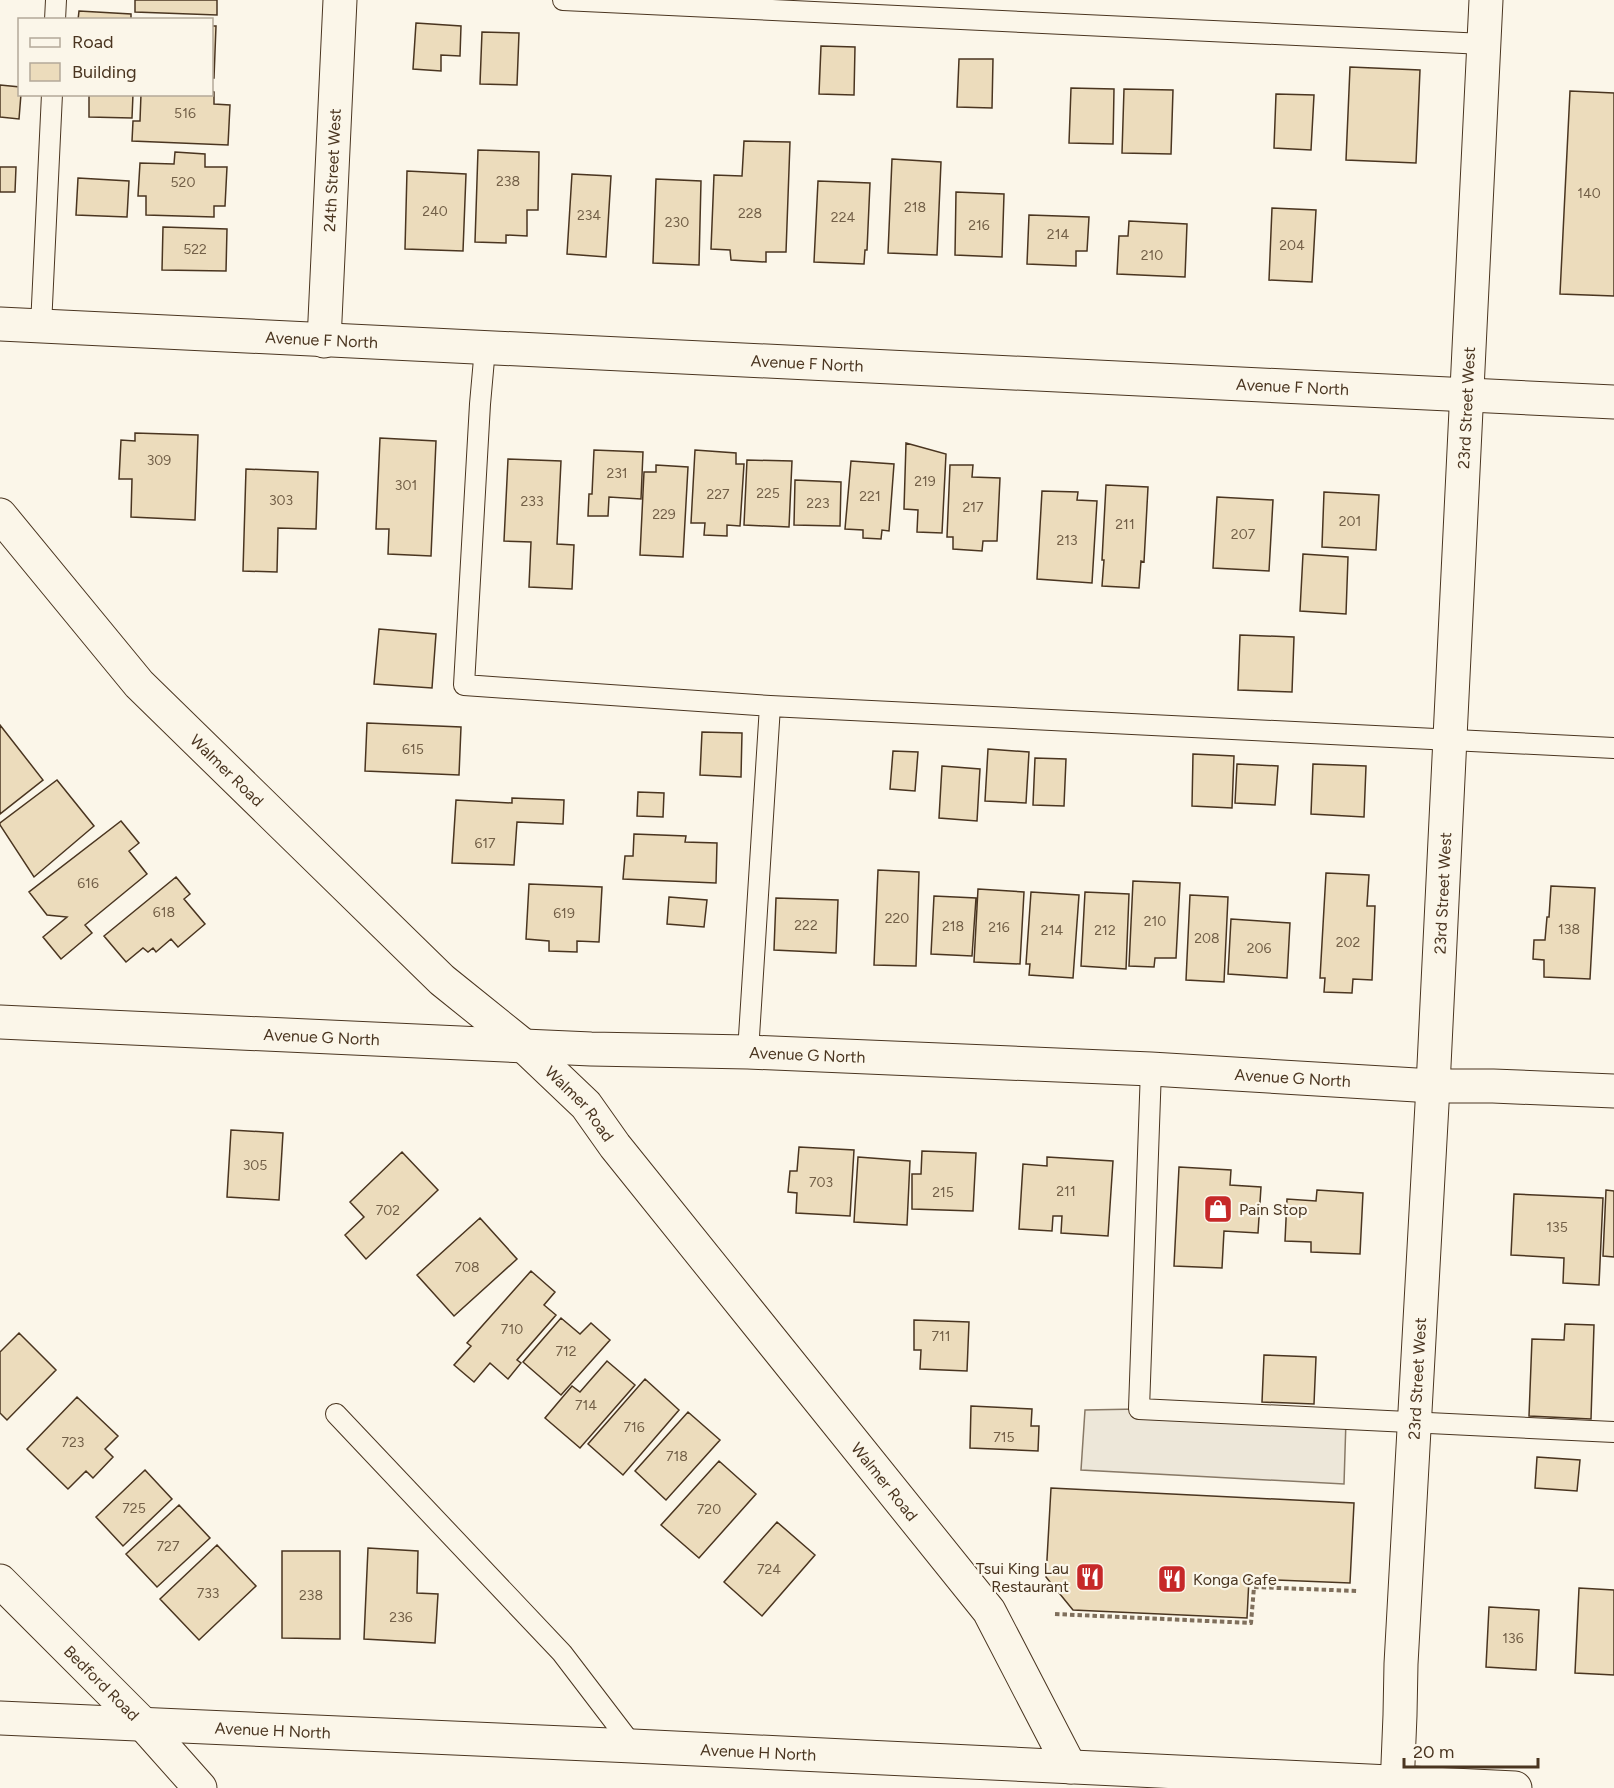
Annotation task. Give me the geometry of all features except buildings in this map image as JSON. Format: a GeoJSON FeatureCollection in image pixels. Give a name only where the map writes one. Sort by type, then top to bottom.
{"type":"FeatureCollection","features":[{"type":"Feature","properties":{"kind":"street","name":"24th Street West"},"geometry":{"type":"LineString","coordinates":[[324,341],[340,0]]}},
{"type":"Feature","properties":{"kind":"street","name":"23rd Street West"},"geometry":{"type":"LineString","coordinates":[[1397,1785],[1401,1664],[1433,1086],[1486,0]]}},
{"type":"Feature","properties":{"kind":"street","name":"Avenue F North"},"geometry":{"type":"LineString","coordinates":[[0,324],[1614,402]]}},
{"type":"Feature","properties":{"kind":"street","name":"Walmer Road"},"geometry":{"type":"LineString","coordinates":[[0,515],[139,684],[442,980],[524,1046],[586,1105],[615,1146],[989,1611],[1070,1767]]}},
{"type":"Feature","properties":{"kind":"street","name":"Avenue G North"},"geometry":{"type":"LineString","coordinates":[[0,1022],[591,1049],[748,1052],[1151,1069],[1433,1086],[1614,1091]]}},
{"type":"Feature","properties":{"kind":"street","name":"Bedford Road"},"geometry":{"type":"LineString","coordinates":[[0,1581],[144,1725],[200,1788]]}},
{"type":"Feature","properties":{"kind":"street","name":"Avenue H North"},"geometry":{"type":"LineString","coordinates":[[0,1718],[633,1746],[1397,1785],[1515,1788]]}},
{"type":"Feature","properties":{"kind":"lane"},"geometry":{"type":"LineString","coordinates":[[55,18],[56,0]]}},
{"type":"Feature","properties":{"kind":"lane"},"geometry":{"type":"LineString","coordinates":[[563,0],[1484,44]]}},
{"type":"Feature","properties":{"kind":"lane"},"geometry":{"type":"LineString","coordinates":[[41,326],[52,96]]}},
{"type":"Feature","properties":{"kind":"lane"},"geometry":{"type":"LineString","coordinates":[[485,348],[464,685],[770,706],[1614,748]]}},
{"type":"Feature","properties":{"kind":"lane"},"geometry":{"type":"LineString","coordinates":[[748,1052],[770,706]]}},
{"type":"Feature","properties":{"kind":"lane"},"geometry":{"type":"LineString","coordinates":[[1151,1069],[1139,1409],[1614,1432]]}},
{"type":"Feature","properties":{"kind":"lane"},"geometry":{"type":"LineString","coordinates":[[336,1414],[562,1653],[633,1746]]}},
{"type":"Feature","properties":{"kind":"path"},"geometry":{"type":"LineString","coordinates":[[1054,1614],[1251,1623],[1254,1587],[1357,1591]]}},
{"type":"Feature","properties":{"kind":"shaded area"},"geometry":{"type":"Polygon","coordinates":[[[1139,1409],[1346,1420],[1344,1484],[1081,1470],[1085,1410],[1139,1409]]]}},
{"type":"Feature","properties":{"kind":"place","name":"Pain Stop"},"geometry":{"type":"Point","coordinates":[1218,1209]}},
{"type":"Feature","properties":{"kind":"place","name":"Tsui King Lau Restaurant"},"geometry":{"type":"Point","coordinates":[1090,1577]}},
{"type":"Feature","properties":{"kind":"place","name":"Konga Cafe"},"geometry":{"type":"Point","coordinates":[1172,1579]}}]}
